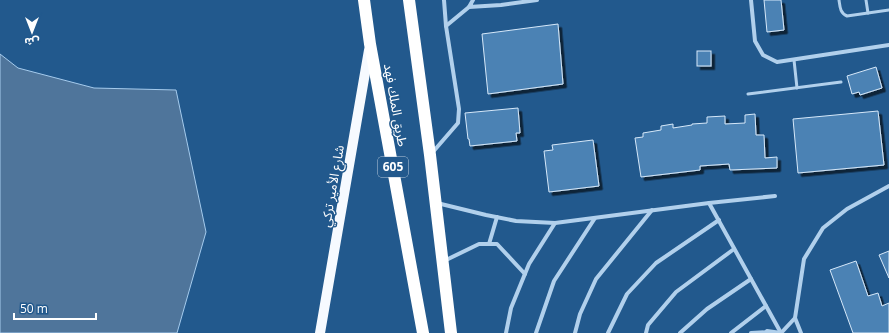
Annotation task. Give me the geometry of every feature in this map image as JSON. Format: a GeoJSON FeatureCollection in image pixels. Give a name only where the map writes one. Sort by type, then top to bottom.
{"type":"FeatureCollection","features":[{"type":"Feature","properties":{"kind":"highway","name":"طريق الملك فهد"},"geometry":{"type":"LineString","coordinates":[[364,0],[370,44],[423,331]]}},
{"type":"Feature","properties":{"kind":"highway","name":"طريق الملك فهد"},"geometry":{"type":"LineString","coordinates":[[409,0],[430,155],[451,333]]}},
{"type":"Feature","properties":{"kind":"highway"},"geometry":{"type":"LineString","coordinates":[[447,333],[449,315]]}},
{"type":"Feature","properties":{"kind":"main road","name":"شارع الأمير تركي"},"geometry":{"type":"LineString","coordinates":[[320,333],[370,44]]}},
{"type":"Feature","properties":{"kind":"street"},"geometry":{"type":"LineString","coordinates":[[430,155],[458,123],[459,109],[446,26],[444,0]]}},
{"type":"Feature","properties":{"kind":"street"},"geometry":{"type":"LineString","coordinates":[[446,26],[469,7],[473,0]]}},
{"type":"Feature","properties":{"kind":"street"},"geometry":{"type":"LineString","coordinates":[[469,7],[501,5],[537,0]]}},
{"type":"Feature","properties":{"kind":"street"},"geometry":{"type":"LineString","coordinates":[[751,0],[755,41],[763,55],[777,62],[889,46]]}},
{"type":"Feature","properties":{"kind":"street"},"geometry":{"type":"LineString","coordinates":[[801,333],[795,318],[804,259],[823,228],[847,209],[889,186]]}},
{"type":"Feature","properties":{"kind":"street"},"geometry":{"type":"LineString","coordinates":[[435,202],[516,221],[555,224],[652,210],[775,196]]}},
{"type":"Feature","properties":{"kind":"street"},"geometry":{"type":"LineString","coordinates":[[709,203],[781,333]]}},
{"type":"Feature","properties":{"kind":"street"},"geometry":{"type":"LineString","coordinates":[[575,333],[580,314],[596,279],[652,210]]}},
{"type":"Feature","properties":{"kind":"street"},"geometry":{"type":"LineString","coordinates":[[489,244],[497,217]]}},
{"type":"Feature","properties":{"kind":"street"},"geometry":{"type":"LineString","coordinates":[[536,333],[554,281],[595,218]]}},
{"type":"Feature","properties":{"kind":"street"},"geometry":{"type":"LineString","coordinates":[[608,333],[627,294],[656,264],[718,220]]}},
{"type":"Feature","properties":{"kind":"street"},"geometry":{"type":"LineString","coordinates":[[506,333],[511,308],[529,264],[555,224]]}},
{"type":"Feature","properties":{"kind":"street"},"geometry":{"type":"LineString","coordinates":[[442,262],[479,244],[497,244],[525,274]]}},
{"type":"Feature","properties":{"kind":"street"},"geometry":{"type":"LineString","coordinates":[[646,333],[648,325],[676,292],[734,249]]}},
{"type":"Feature","properties":{"kind":"street"},"geometry":{"type":"LineString","coordinates":[[680,333],[707,309],[751,279]]}},
{"type":"Feature","properties":{"kind":"street"},"geometry":{"type":"LineString","coordinates":[[731,333],[766,306]]}},
{"type":"Feature","properties":{"kind":"street"},"geometry":{"type":"LineString","coordinates":[[781,333],[795,318]]}},
{"type":"Feature","properties":{"kind":"street"},"geometry":{"type":"LineString","coordinates":[[751,333],[781,333]]}},
{"type":"Feature","properties":{"kind":"lane"},"geometry":{"type":"LineString","coordinates":[[839,0],[841,11],[847,16],[889,10]]}},
{"type":"Feature","properties":{"kind":"lane"},"geometry":{"type":"LineString","coordinates":[[866,0],[868,13]]}},
{"type":"Feature","properties":{"kind":"lane"},"geometry":{"type":"LineString","coordinates":[[794,60],[796,88]]}},
{"type":"Feature","properties":{"kind":"lane"},"geometry":{"type":"LineString","coordinates":[[748,94],[841,82]]}},
{"type":"Feature","properties":{"kind":"water"},"geometry":{"type":"Polygon","coordinates":[[[0,54],[18,68],[94,88],[176,90],[206,232],[177,333],[0,333],[0,54]]]}},
{"type":"Feature","properties":{"kind":"building"},"geometry":{"type":"Polygon","coordinates":[[[764,0],[781,0],[784,30],[767,32],[764,0]]]}},
{"type":"Feature","properties":{"kind":"building"},"geometry":{"type":"Polygon","coordinates":[[[558,24],[563,84],[488,94],[482,34],[558,24]]]}},
{"type":"Feature","properties":{"kind":"building"},"geometry":{"type":"Polygon","coordinates":[[[697,51],[711,51],[711,66],[697,66],[697,51]]]}},
{"type":"Feature","properties":{"kind":"building"},"geometry":{"type":"Polygon","coordinates":[[[876,67],[882,88],[860,95],[859,92],[852,94],[847,76],[876,67]]]}},
{"type":"Feature","properties":{"kind":"building"},"geometry":{"type":"Polygon","coordinates":[[[518,108],[520,133],[516,133],[517,141],[470,146],[465,113],[518,108]]]}},
{"type":"Feature","properties":{"kind":"building"},"geometry":{"type":"Polygon","coordinates":[[[878,111],[884,165],[798,173],[793,119],[878,111]]]}},
{"type":"Feature","properties":{"kind":"building"},"geometry":{"type":"Polygon","coordinates":[[[755,114],[756,135],[764,135],[765,158],[777,157],[777,168],[730,170],[729,164],[700,166],[700,170],[641,177],[635,138],[643,137],[643,133],[661,130],[661,126],[673,124],[673,128],[707,123],[707,117],[725,116],[725,124],[745,123],[745,115],[755,114]]]}},
{"type":"Feature","properties":{"kind":"building"},"geometry":{"type":"Polygon","coordinates":[[[593,140],[599,186],[549,192],[544,151],[553,150],[552,145],[593,140]]]}},
{"type":"Feature","properties":{"kind":"building"},"geometry":{"type":"Polygon","coordinates":[[[889,251],[889,278],[879,255],[889,251]]]}},
{"type":"Feature","properties":{"kind":"building"},"geometry":{"type":"Polygon","coordinates":[[[856,261],[868,296],[878,293],[882,306],[889,303],[889,333],[853,333],[830,270],[856,261]]]}}]}
